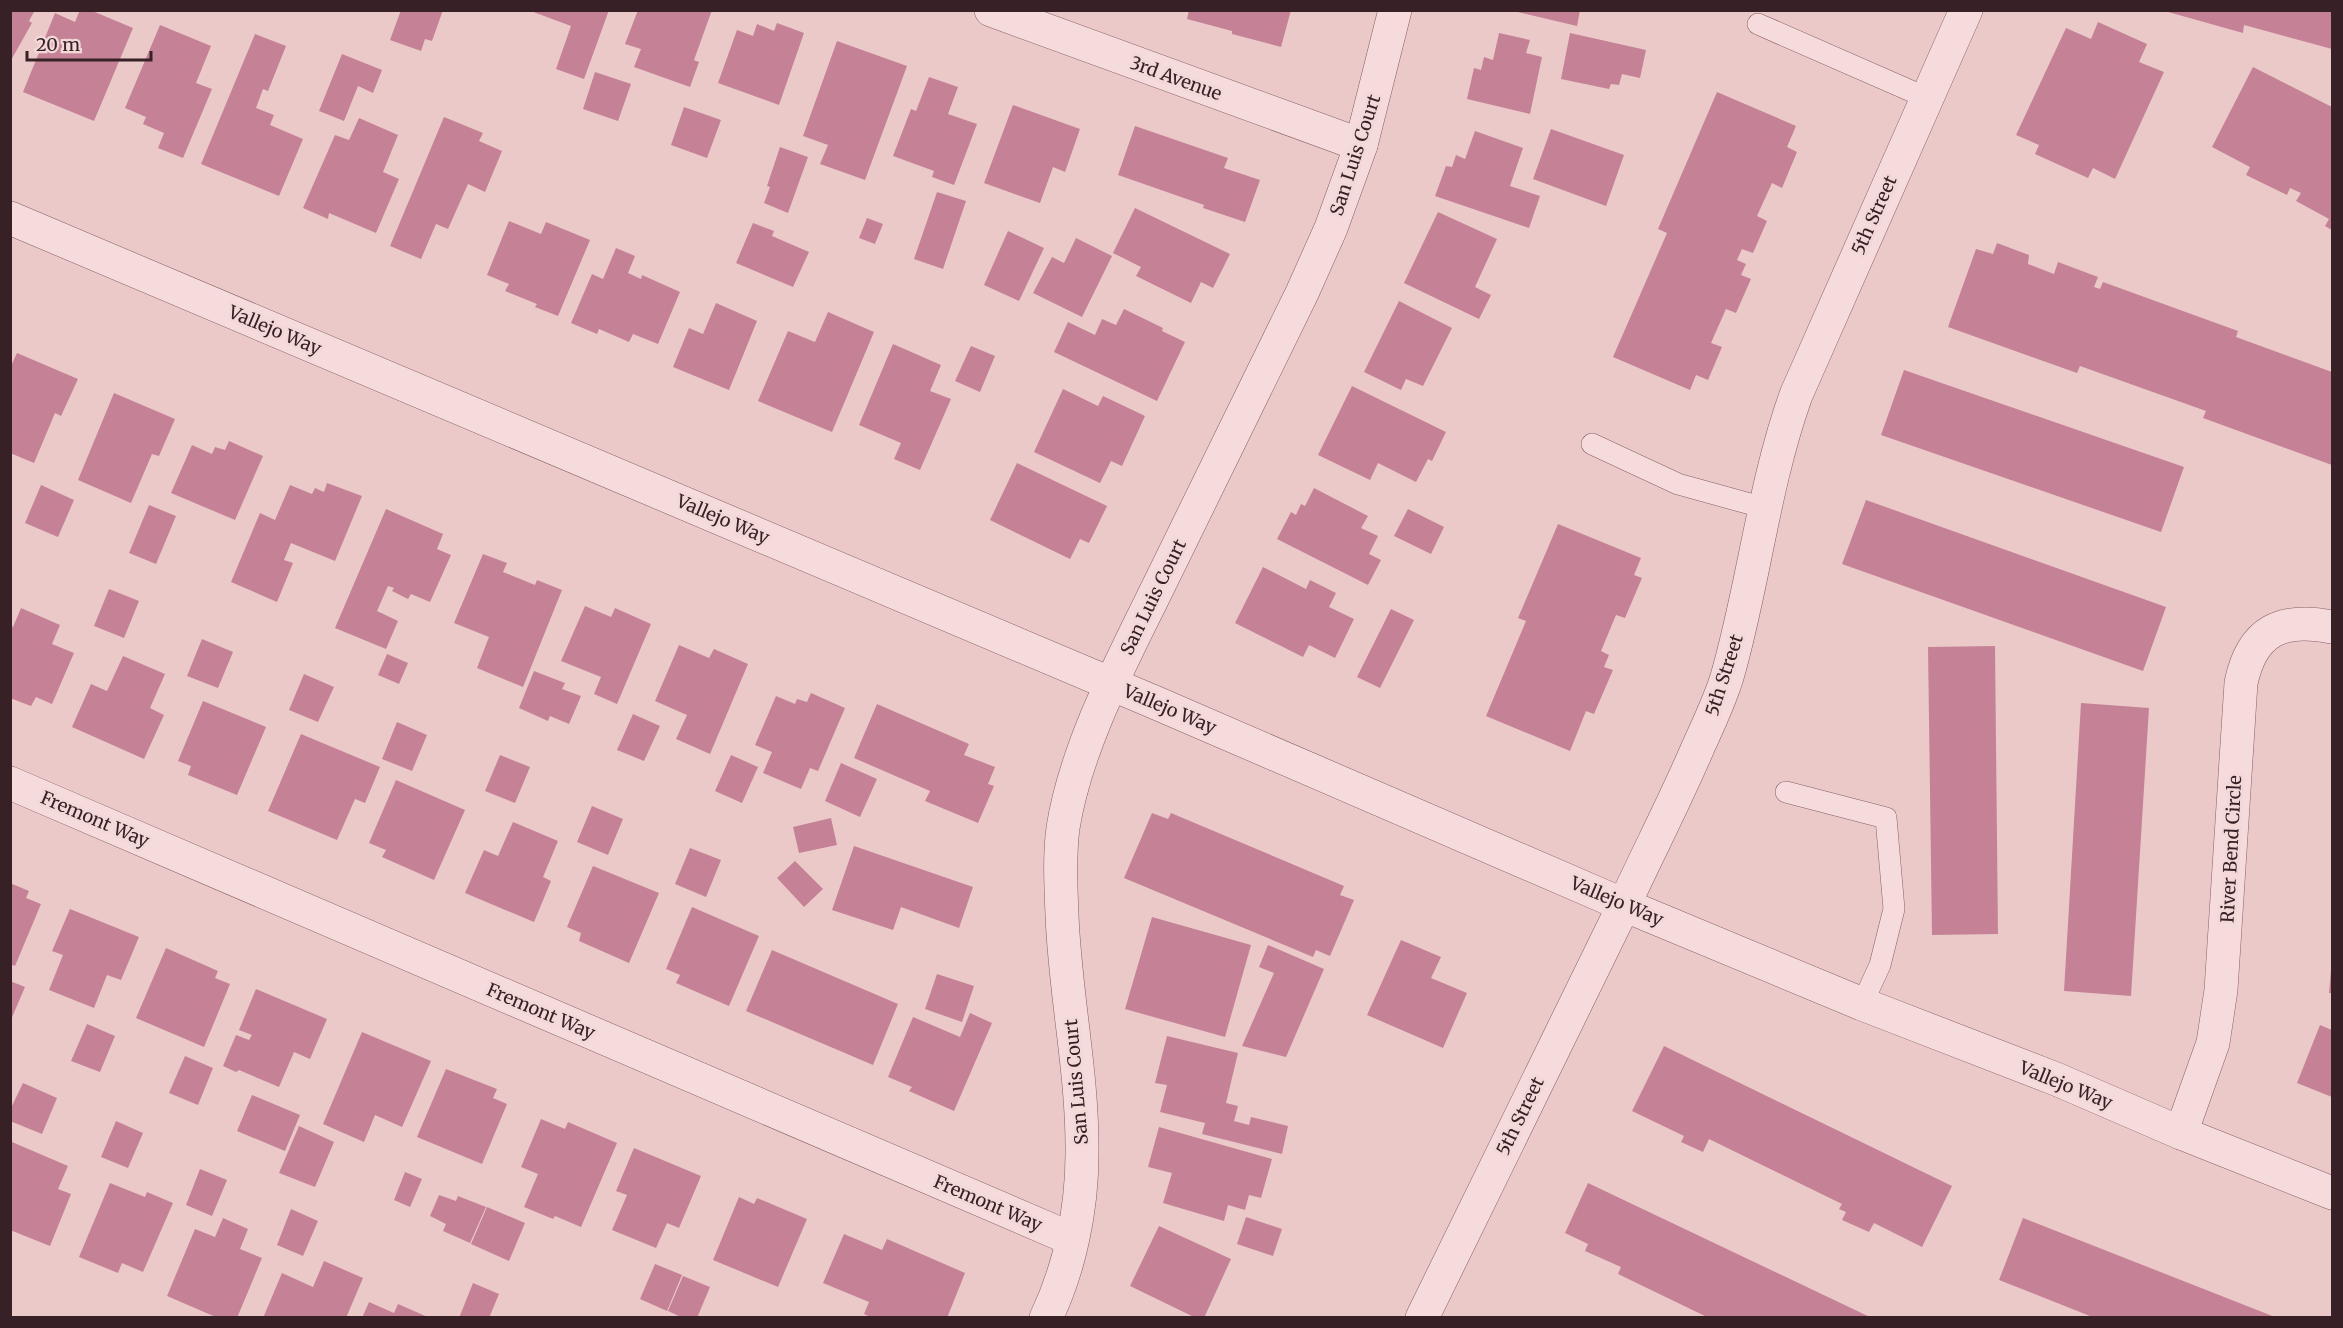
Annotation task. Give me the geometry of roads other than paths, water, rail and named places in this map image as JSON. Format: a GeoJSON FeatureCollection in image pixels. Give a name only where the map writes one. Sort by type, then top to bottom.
{"type":"FeatureCollection","features":[{"type":"Feature","properties":{"kind":"street","name":"3rd Avenue"},"geometry":{"type":"LineString","coordinates":[[991,10],[1361,145]]}},
{"type":"Feature","properties":{"kind":"street","name":"San Luis Court"},"geometry":{"type":"LineString","coordinates":[[1046,1317],[1062,1276],[1072,1239],[1080,1189],[1082,1154],[1079,1095],[1063,942],[1061,878],[1063,830],[1079,764],[1111,685],[1302,293],[1331,228],[1361,145],[1395,10]]}},
{"type":"Feature","properties":{"kind":"street","name":"5th Street"},"geometry":{"type":"LineString","coordinates":[[1422,1317],[1679,792],[1726,679],[1782,435],[1796,395],[1966,10]]}},
{"type":"Feature","properties":{"kind":"street","name":"Vallejo Way"},"geometry":{"type":"LineString","coordinates":[[10,218],[1862,1005],[2056,1079],[2181,1133],[2332,1193]]}},
{"type":"Feature","properties":{"kind":"street","name":"River Bend Circle"},"geometry":{"type":"LineString","coordinates":[[2181,1133],[2213,1043],[2219,1008],[2241,683],[2247,657],[2259,642],[2274,630],[2293,623],[2314,623],[2332,627]]}},
{"type":"Feature","properties":{"kind":"street","name":"Fremont Way"},"geometry":{"type":"LineString","coordinates":[[10,783],[1072,1239]]}},
{"type":"Feature","properties":{"kind":"lane"},"geometry":{"type":"LineString","coordinates":[[1758,24],[1927,98]]}},
{"type":"Feature","properties":{"kind":"lane"},"geometry":{"type":"LineString","coordinates":[[1592,444],[1678,484],[1765,508]]}},
{"type":"Feature","properties":{"kind":"lane"},"geometry":{"type":"LineString","coordinates":[[1786,792],[1886,818],[1894,909],[1880,965],[1862,1005]]}}]}
